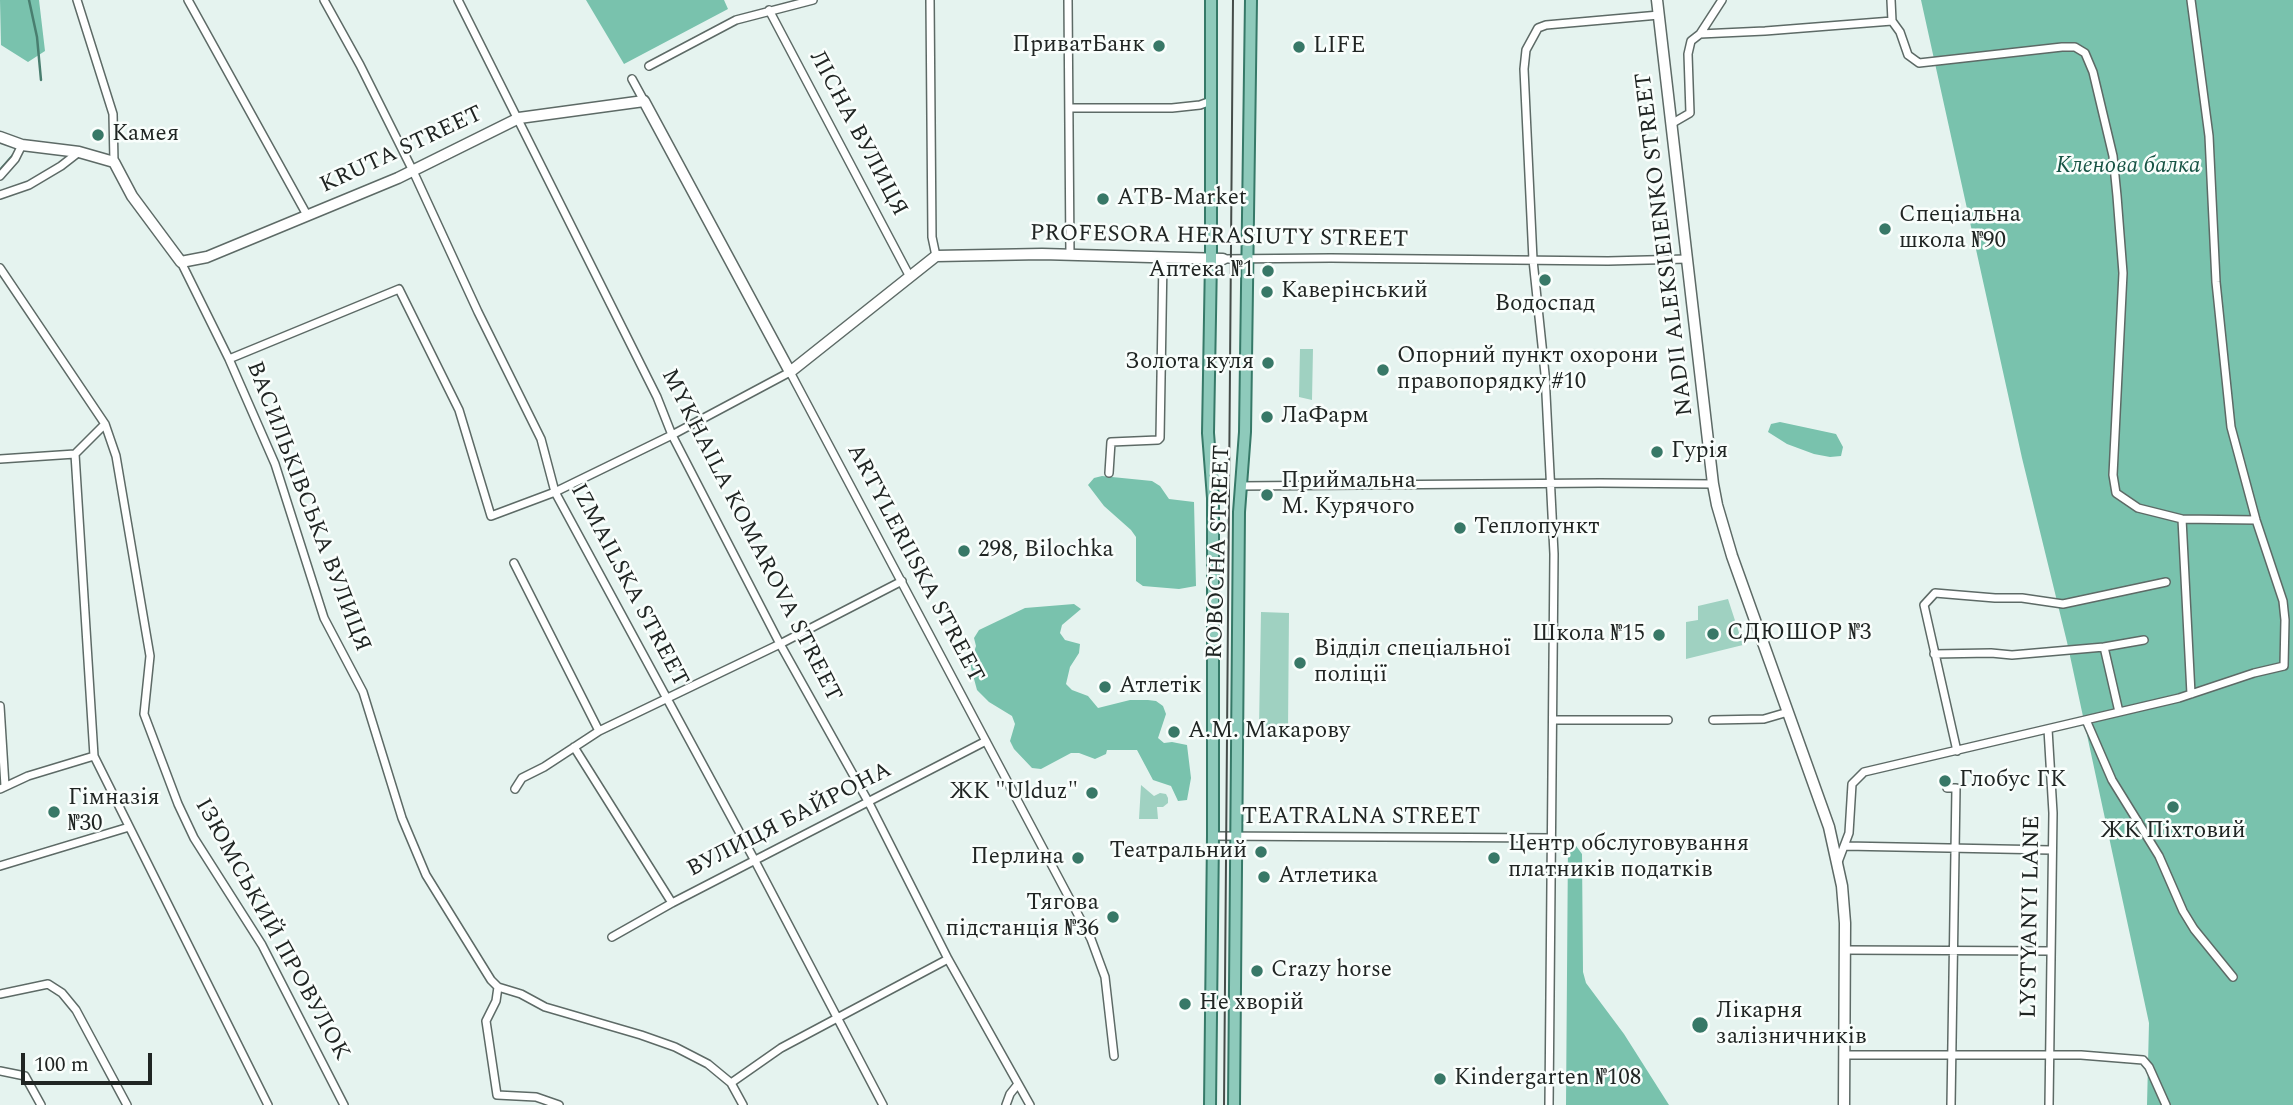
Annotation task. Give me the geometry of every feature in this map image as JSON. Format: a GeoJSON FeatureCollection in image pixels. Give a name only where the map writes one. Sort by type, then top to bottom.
{"type":"FeatureCollection","features":[{"type":"Feature","properties":{"kind":"main road","name":"ROBOCHA STREET"},"geometry":{"type":"LineString","coordinates":[[1210,1105],[1213,512],[1208,433],[1217,259],[1211,101],[1211,0]]}},
{"type":"Feature","properties":{"kind":"main road","name":"ROBOCHA STREET"},"geometry":{"type":"LineString","coordinates":[[1234,1105],[1240,486],[1245,432],[1251,0]]}},
{"type":"Feature","properties":{"kind":"street","name":"ВАСИЛЬКІВСЬКА ВУЛИЦЯ"},"geometry":{"type":"LineString","coordinates":[[77,0],[113,114],[114,162],[132,196],[181,262],[229,359],[275,464],[324,618],[363,692],[402,818],[426,875],[491,980],[498,987]]}},
{"type":"Feature","properties":{"kind":"street"},"geometry":{"type":"LineString","coordinates":[[188,0],[307,215]]}},
{"type":"Feature","properties":{"kind":"street","name":"IZMAILSKA STREET"},"geometry":{"type":"LineString","coordinates":[[324,0],[413,171],[478,312],[541,439],[555,492],[755,861],[883,1105]]}},
{"type":"Feature","properties":{"kind":"street","name":"MYKHAILA KOMAROVA STREET"},"geometry":{"type":"LineString","coordinates":[[458,0],[657,397],[672,435],[780,643],[869,803],[948,959],[1030,1105]]}},
{"type":"Feature","properties":{"kind":"street"},"geometry":{"type":"LineString","coordinates":[[649,66],[736,20],[813,0]]}},
{"type":"Feature","properties":{"kind":"street"},"geometry":{"type":"LineString","coordinates":[[229,359],[399,289],[459,410],[491,516],[555,492],[672,435],[790,372],[936,256],[932,237],[930,0]]}},
{"type":"Feature","properties":{"kind":"street"},"geometry":{"type":"LineString","coordinates":[[1068,0],[1070,255]]}},
{"type":"Feature","properties":{"kind":"street","name":"NADII ALEKSIEIENKO STREET"},"geometry":{"type":"LineString","coordinates":[[1657,0],[1713,484],[1724,535],[1829,827],[1838,862],[1844,904],[1844,1105]]}},
{"type":"Feature","properties":{"kind":"street"},"geometry":{"type":"LineString","coordinates":[[1671,124],[1690,113],[1688,54],[1691,41],[1700,34],[1722,0]]}},
{"type":"Feature","properties":{"kind":"street"},"geometry":{"type":"LineString","coordinates":[[1891,0],[1892,21],[1900,32],[1908,55],[1919,63],[2062,47],[2075,47],[2085,53],[2093,72],[2113,156],[2123,273],[2113,475],[2116,493],[2138,508],[2182,519],[2256,520]]}},
{"type":"Feature","properties":{"kind":"street"},"geometry":{"type":"LineString","coordinates":[[1838,862],[1849,833],[1852,784],[1864,772],[2191,694],[2284,666],[2283,601],[2256,520],[2231,427],[2216,282],[2210,136],[2191,0]]}},
{"type":"Feature","properties":{"kind":"street","name":"ЛІСНА ВУЛИЦЯ"},"geometry":{"type":"LineString","coordinates":[[769,10],[911,277]]}},
{"type":"Feature","properties":{"kind":"street"},"geometry":{"type":"LineString","coordinates":[[1549,1105],[1553,720],[1552,484],[1545,374],[1533,260],[1524,69],[1526,50],[1538,28],[1546,25],[1659,15]]}},
{"type":"Feature","properties":{"kind":"street"},"geometry":{"type":"LineString","coordinates":[[1700,34],[1892,21]]}},
{"type":"Feature","properties":{"kind":"street"},"geometry":{"type":"LineString","coordinates":[[632,79],[644,101]]}},
{"type":"Feature","properties":{"kind":"street","name":"KRUTA STREET"},"geometry":{"type":"LineString","coordinates":[[181,262],[207,257],[413,171],[519,118],[644,101]]}},
{"type":"Feature","properties":{"kind":"street","name":"ARTYLERIISKA STREET"},"geometry":{"type":"LineString","coordinates":[[644,101],[1091,939],[1105,977],[1114,1056]]}},
{"type":"Feature","properties":{"kind":"street"},"geometry":{"type":"LineString","coordinates":[[1069,108],[1172,108],[1211,101]]}},
{"type":"Feature","properties":{"kind":"street"},"geometry":{"type":"LineString","coordinates":[[0,136],[22,145],[79,152],[114,162]]}},
{"type":"Feature","properties":{"kind":"street"},"geometry":{"type":"LineString","coordinates":[[0,176],[15,159],[22,145]]}},
{"type":"Feature","properties":{"kind":"street"},"geometry":{"type":"LineString","coordinates":[[0,195],[29,185],[79,152]]}},
{"type":"Feature","properties":{"kind":"street","name":"PROFESORA HERASIUTY STREET"},"geometry":{"type":"LineString","coordinates":[[936,256],[1687,259]]}},
{"type":"Feature","properties":{"kind":"street"},"geometry":{"type":"LineString","coordinates":[[1109,473],[1111,442],[1160,438],[1163,258]]}},
{"type":"Feature","properties":{"kind":"street","name":"ІЗЮМСЬКИЙ ПРОВУЛОК"},"geometry":{"type":"LineString","coordinates":[[0,268],[105,424],[121,478],[150,656],[144,714],[178,804],[194,838],[262,945],[344,1105]]}},
{"type":"Feature","properties":{"kind":"street"},"geometry":{"type":"LineString","coordinates":[[0,459],[75,454],[105,424]]}},
{"type":"Feature","properties":{"kind":"street"},"geometry":{"type":"LineString","coordinates":[[75,454],[94,756],[268,1105]]}},
{"type":"Feature","properties":{"kind":"street"},"geometry":{"type":"LineString","coordinates":[[1240,486],[1600,482],[1713,484]]}},
{"type":"Feature","properties":{"kind":"street"},"geometry":{"type":"LineString","coordinates":[[2182,519],[2191,694]]}},
{"type":"Feature","properties":{"kind":"street"},"geometry":{"type":"LineString","coordinates":[[514,563],[599,731]]}},
{"type":"Feature","properties":{"kind":"street"},"geometry":{"type":"LineString","coordinates":[[515,789],[522,778],[599,731],[902,582]]}},
{"type":"Feature","properties":{"kind":"street"},"geometry":{"type":"LineString","coordinates":[[1957,751],[1924,605],[1934,593],[2022,598],[2063,604],[2166,582]]}},
{"type":"Feature","properties":{"kind":"street"},"geometry":{"type":"LineString","coordinates":[[1934,654],[2012,655],[2104,647],[2144,640]]}},
{"type":"Feature","properties":{"kind":"street"},"geometry":{"type":"LineString","coordinates":[[2104,647],[2119,712]]}},
{"type":"Feature","properties":{"kind":"street"},"geometry":{"type":"LineString","coordinates":[[0,706],[3,788],[27,776],[94,756]]}},
{"type":"Feature","properties":{"kind":"street"},"geometry":{"type":"LineString","coordinates":[[1713,720],[1764,719],[1788,712]]}},
{"type":"Feature","properties":{"kind":"street"},"geometry":{"type":"LineString","coordinates":[[1553,720],[1668,720]]}},
{"type":"Feature","properties":{"kind":"street"},"geometry":{"type":"LineString","coordinates":[[2086,720],[2112,780],[2159,856],[2183,911],[2194,929],[2233,977]]}},
{"type":"Feature","properties":{"kind":"street","name":"LYSTYANYI LANE"},"geometry":{"type":"LineString","coordinates":[[2048,729],[2053,813],[2049,1105]]}},
{"type":"Feature","properties":{"kind":"street","name":"ВУЛИЦЯ БАЙРОНА"},"geometry":{"type":"LineString","coordinates":[[612,937],[672,903],[986,741]]}},
{"type":"Feature","properties":{"kind":"street"},"geometry":{"type":"LineString","coordinates":[[574,747],[672,903]]}},
{"type":"Feature","properties":{"kind":"street"},"geometry":{"type":"LineString","coordinates":[[1947,788],[1956,788],[1951,1105]]}},
{"type":"Feature","properties":{"kind":"street"},"geometry":{"type":"LineString","coordinates":[[0,866],[129,827]]}},
{"type":"Feature","properties":{"kind":"street","name":"TEATRALNA STREET"},"geometry":{"type":"LineString","coordinates":[[1213,836],[1552,838]]}},
{"type":"Feature","properties":{"kind":"street"},"geometry":{"type":"LineString","coordinates":[[1845,846],[2051,850]]}},
{"type":"Feature","properties":{"kind":"street"},"geometry":{"type":"LineString","coordinates":[[1845,950],[2051,951]]}},
{"type":"Feature","properties":{"kind":"street"},"geometry":{"type":"LineString","coordinates":[[731,1083],[781,1048],[948,959]]}},
{"type":"Feature","properties":{"kind":"street"},"geometry":{"type":"LineString","coordinates":[[0,994],[48,984],[62,993],[76,1010],[127,1105]]}},
{"type":"Feature","properties":{"kind":"street"},"geometry":{"type":"LineString","coordinates":[[559,1105],[536,1097],[497,1095],[486,1021],[496,1001],[498,987],[571,1016],[674,1047],[708,1064],[731,1083],[743,1105]]}},
{"type":"Feature","properties":{"kind":"street"},"geometry":{"type":"LineString","coordinates":[[1844,1055],[2049,1055],[2143,1060],[2166,1105]]}},
{"type":"Feature","properties":{"kind":"street"},"geometry":{"type":"LineString","coordinates":[[0,1071],[25,1076],[41,1105]]}},
{"type":"Feature","properties":{"kind":"street"},"geometry":{"type":"LineString","coordinates":[[1006,1105],[1018,1084]]}},
{"type":"Feature","properties":{"kind":"green space"},"geometry":{"type":"Polygon","coordinates":[[[0,0],[39,0],[45,51],[28,62],[1,45],[0,0]]]}},
{"type":"Feature","properties":{"kind":"green space"},"geometry":{"type":"Polygon","coordinates":[[[586,0],[724,0],[728,9],[624,64],[586,0]]]}},
{"type":"Feature","properties":{"kind":"green space","name":"Кленова балка"},"geometry":{"type":"Polygon","coordinates":[[[1921,0],[2293,0],[2293,1105],[2147,1105],[2149,1023],[2067,642],[2022,458],[1921,0]]]}},
{"type":"Feature","properties":{"kind":"green space"},"geometry":{"type":"Polygon","coordinates":[[[1300,349],[1313,349],[1312,400],[1299,397],[1300,349]]]}},
{"type":"Feature","properties":{"kind":"green space"},"geometry":{"type":"Polygon","coordinates":[[[1780,422],[1836,434],[1843,447],[1841,456],[1814,454],[1787,444],[1768,432],[1771,424],[1780,422]]]}},
{"type":"Feature","properties":{"kind":"green space"},"geometry":{"type":"Polygon","coordinates":[[[1102,476],[1152,481],[1160,486],[1169,499],[1194,502],[1196,586],[1179,589],[1143,586],[1136,581],[1136,537],[1104,506],[1088,485],[1094,478],[1102,476]]]}},
{"type":"Feature","properties":{"kind":"green space","name":"СДЮШОР №3"},"geometry":{"type":"Polygon","coordinates":[[[1728,599],[1743,645],[1686,659],[1686,622],[1698,620],[1698,606],[1728,599]]]}},
{"type":"Feature","properties":{"kind":"green space"},"geometry":{"type":"Polygon","coordinates":[[[1074,604],[1081,609],[1062,625],[1060,633],[1065,640],[1080,644],[1066,684],[1072,690],[1088,696],[1098,708],[1130,700],[1156,701],[1163,706],[1166,714],[1158,738],[1164,743],[1187,745],[1191,778],[1187,800],[1178,801],[1171,786],[1153,780],[1137,750],[1107,750],[1106,754],[1095,759],[1071,753],[1041,769],[1032,768],[1010,741],[1015,724],[1012,716],[989,702],[977,690],[970,664],[976,646],[974,638],[979,630],[1025,608],[1074,604]]]}},
{"type":"Feature","properties":{"kind":"green space"},"geometry":{"type":"Polygon","coordinates":[[[1261,612],[1289,613],[1288,730],[1259,728],[1261,612]]]}},
{"type":"Feature","properties":{"kind":"green space"},"geometry":{"type":"Polygon","coordinates":[[[1141,785],[1154,796],[1160,793],[1166,794],[1168,798],[1168,803],[1157,807],[1158,819],[1139,819],[1141,785]]]}},
{"type":"Feature","properties":{"kind":"green space"},"geometry":{"type":"Polygon","coordinates":[[[1568,842],[1574,843],[1582,854],[1583,972],[1586,983],[1624,1034],[1669,1105],[1566,1105],[1568,842]]]}},
{"type":"Feature","properties":{"kind":"waterway"},"geometry":{"type":"LineString","coordinates":[[29,0],[37,37],[41,80]]}},
{"type":"Feature","properties":{"kind":"waterway"},"geometry":{"type":"LineString","coordinates":[[0,170],[13,155]]}},
{"type":"Feature","properties":{"kind":"tram line"},"geometry":{"type":"LineString","coordinates":[[1224,1105],[1233,0]]}},
{"type":"Feature","properties":{"kind":"place","name":"ПриватБанк"},"geometry":{"type":"Point","coordinates":[1159,46]}},
{"type":"Feature","properties":{"kind":"place","name":"LIFE"},"geometry":{"type":"Point","coordinates":[1299,47]}},
{"type":"Feature","properties":{"kind":"place","name":"Камея"},"geometry":{"type":"Point","coordinates":[98,135]}},
{"type":"Feature","properties":{"kind":"place","name":"ATB-Market"},"geometry":{"type":"Point","coordinates":[1103,199]}},
{"type":"Feature","properties":{"kind":"place","name":"Спеціальна школа №90"},"geometry":{"type":"Point","coordinates":[1885,229]}},
{"type":"Feature","properties":{"kind":"place","name":"Аптека №1"},"geometry":{"type":"Point","coordinates":[1268,271]}},
{"type":"Feature","properties":{"kind":"place","name":"Водоспад"},"geometry":{"type":"Point","coordinates":[1545,280]}},
{"type":"Feature","properties":{"kind":"place","name":"Каверінський"},"geometry":{"type":"Point","coordinates":[1267,292]}},
{"type":"Feature","properties":{"kind":"place","name":"Золота куля"},"geometry":{"type":"Point","coordinates":[1268,363]}},
{"type":"Feature","properties":{"kind":"place","name":"Опорний пункт охорони правопорядку #10"},"geometry":{"type":"Point","coordinates":[1383,370]}},
{"type":"Feature","properties":{"kind":"place","name":"ЛаФарм"},"geometry":{"type":"Point","coordinates":[1267,417]}},
{"type":"Feature","properties":{"kind":"place","name":"Гурія"},"geometry":{"type":"Point","coordinates":[1657,452]}},
{"type":"Feature","properties":{"kind":"place","name":"Приймальна М. Курячого"},"geometry":{"type":"Point","coordinates":[1267,495]}},
{"type":"Feature","properties":{"kind":"place","name":"Теплопункт"},"geometry":{"type":"Point","coordinates":[1460,528]}},
{"type":"Feature","properties":{"kind":"place","name":"298, Bilochka"},"geometry":{"type":"Point","coordinates":[964,551]}},
{"type":"Feature","properties":{"kind":"place","name":"СДЮШОР №3"},"geometry":{"type":"Point","coordinates":[1713,634]}},
{"type":"Feature","properties":{"kind":"place","name":"Школа №15"},"geometry":{"type":"Point","coordinates":[1659,635]}},
{"type":"Feature","properties":{"kind":"place","name":"Відділ спеціальної поліції"},"geometry":{"type":"Point","coordinates":[1300,663]}},
{"type":"Feature","properties":{"kind":"place","name":"Атлетік"},"geometry":{"type":"Point","coordinates":[1105,687]}},
{"type":"Feature","properties":{"kind":"place","name":"А.М. Макарову"},"geometry":{"type":"Point","coordinates":[1174,732]}},
{"type":"Feature","properties":{"kind":"place","name":"Глобус ГК"},"geometry":{"type":"Point","coordinates":[1945,781]}},
{"type":"Feature","properties":{"kind":"place","name":"ЖК \"Ulduz\""},"geometry":{"type":"Point","coordinates":[1092,793]}},
{"type":"Feature","properties":{"kind":"place","name":"ЖК Піхтовий"},"geometry":{"type":"Point","coordinates":[2173,807]}},
{"type":"Feature","properties":{"kind":"place","name":"Гімназія №30"},"geometry":{"type":"Point","coordinates":[54,812]}},
{"type":"Feature","properties":{"kind":"place","name":"Театральний"},"geometry":{"type":"Point","coordinates":[1261,852]}},
{"type":"Feature","properties":{"kind":"place","name":"Перлина"},"geometry":{"type":"Point","coordinates":[1078,858]}},
{"type":"Feature","properties":{"kind":"place","name":"Центр обслуговування платників податків"},"geometry":{"type":"Point","coordinates":[1494,858]}},
{"type":"Feature","properties":{"kind":"place","name":"Атлетика"},"geometry":{"type":"Point","coordinates":[1264,877]}},
{"type":"Feature","properties":{"kind":"place","name":"Тягова пiдстанцiя №36"},"geometry":{"type":"Point","coordinates":[1113,917]}},
{"type":"Feature","properties":{"kind":"place","name":"Crazy horse"},"geometry":{"type":"Point","coordinates":[1257,971]}},
{"type":"Feature","properties":{"kind":"place","name":"Не хворій"},"geometry":{"type":"Point","coordinates":[1185,1004]}},
{"type":"Feature","properties":{"kind":"place","name":"Лікарня залізничників"},"geometry":{"type":"Point","coordinates":[1700,1025]}},
{"type":"Feature","properties":{"kind":"place","name":"Kindergarten №108"},"geometry":{"type":"Point","coordinates":[1440,1079]}}]}
